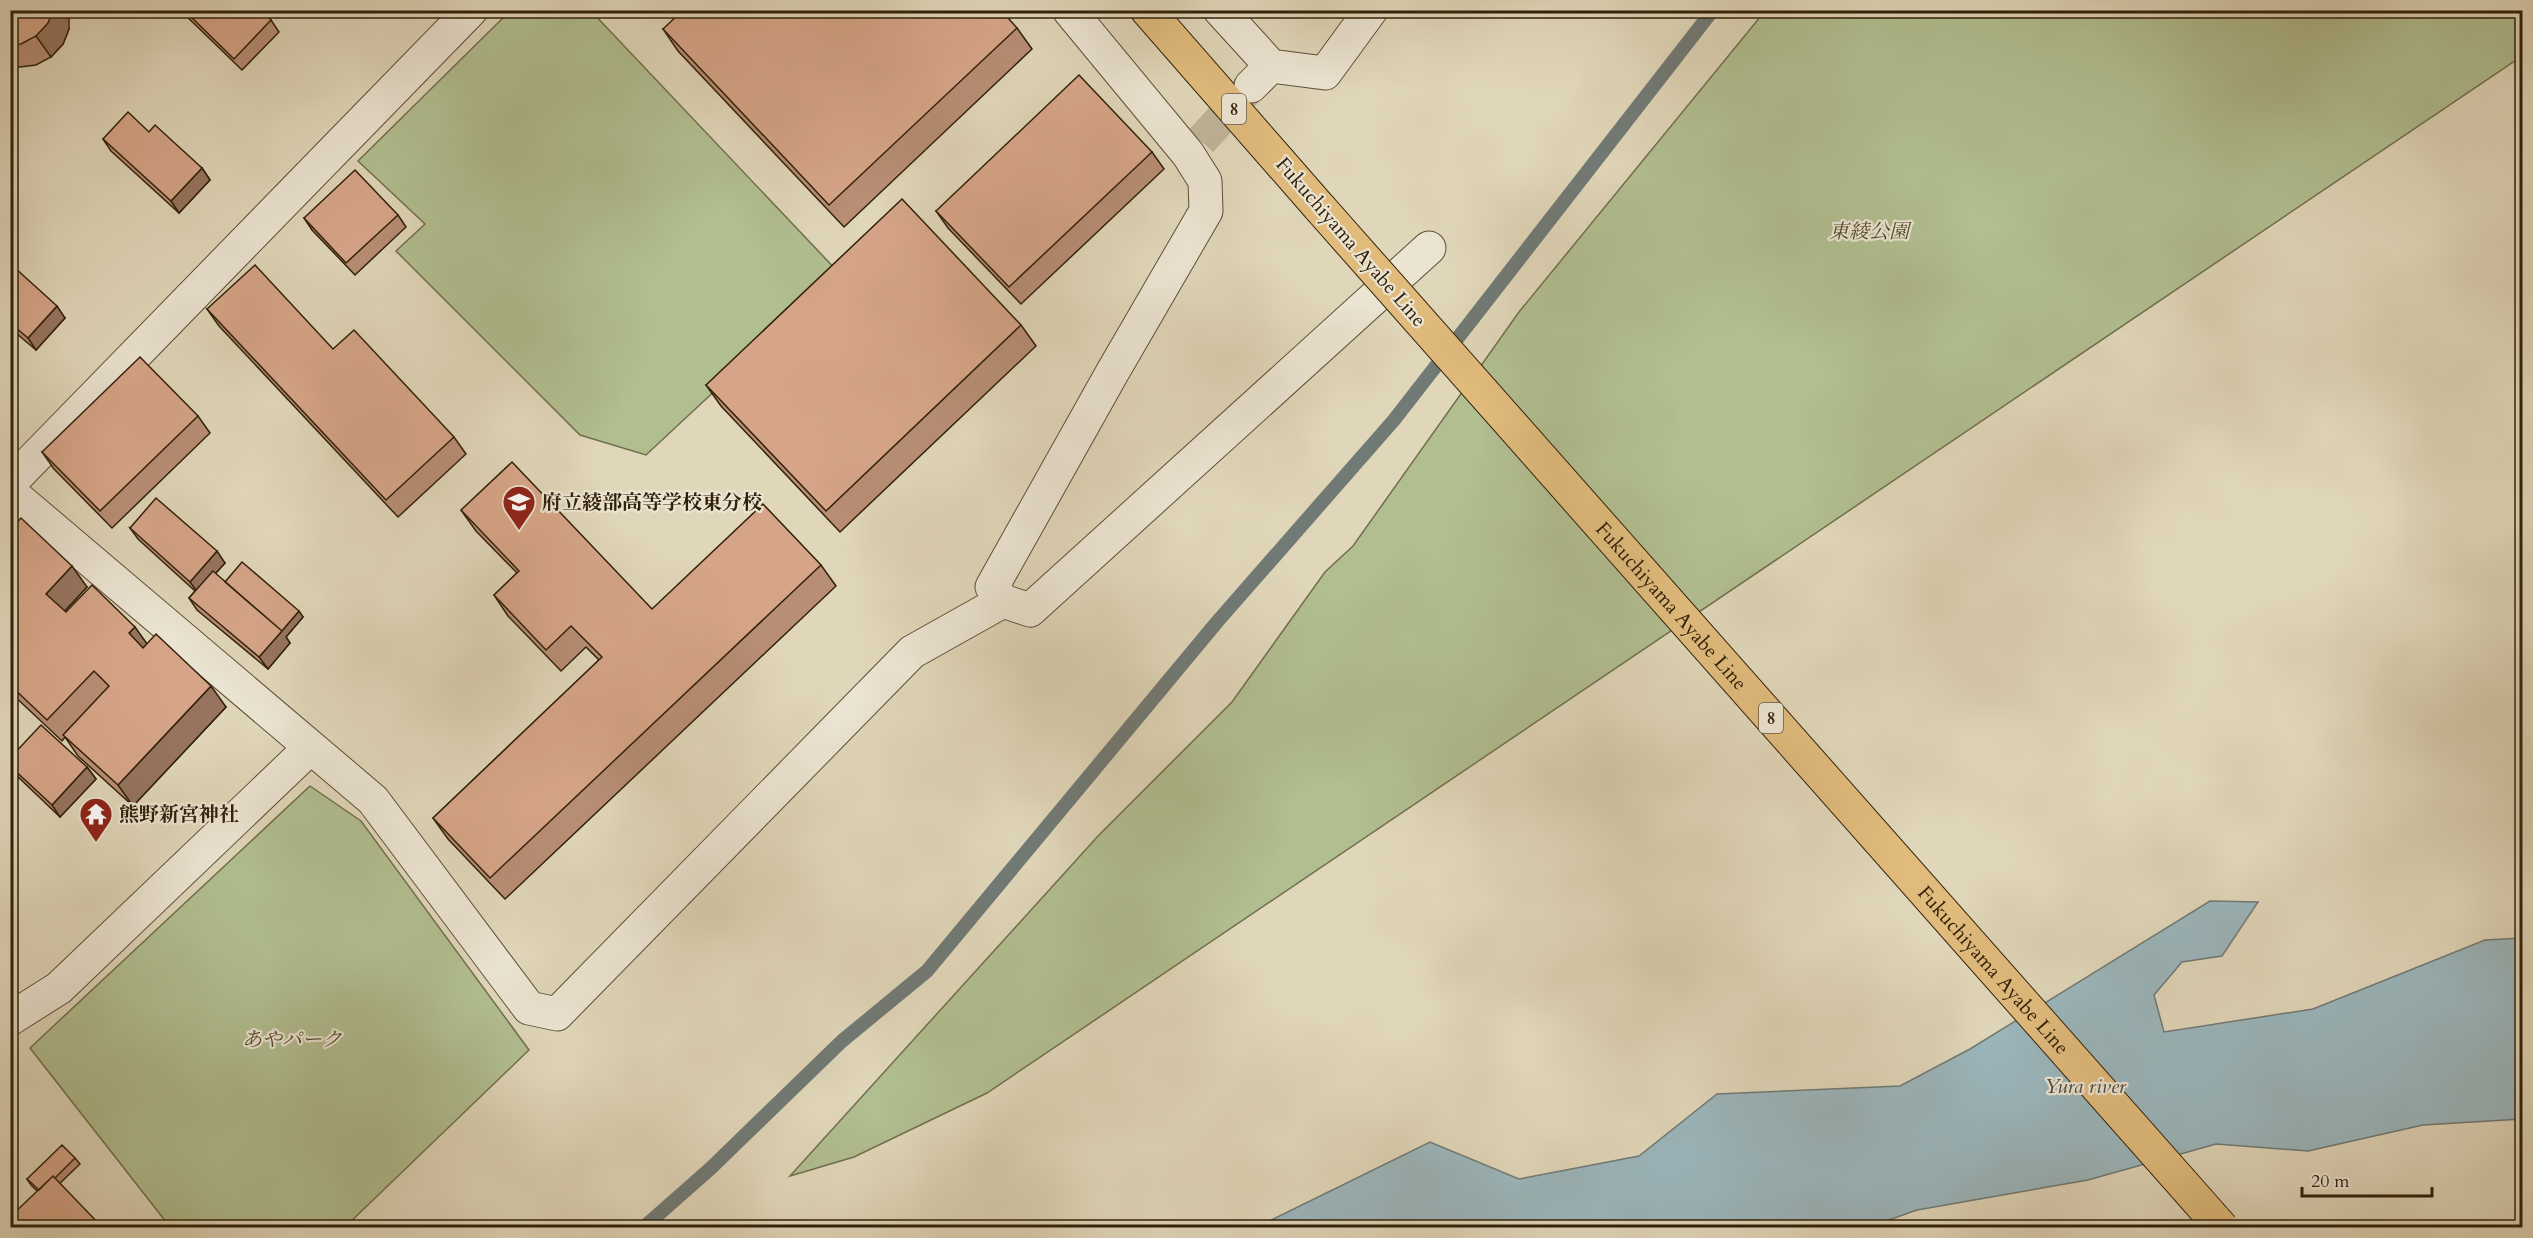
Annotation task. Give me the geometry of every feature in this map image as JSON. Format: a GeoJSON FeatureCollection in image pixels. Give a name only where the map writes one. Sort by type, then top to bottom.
{"type":"FeatureCollection","features":[{"type":"Feature","properties":{"kind":"main road","name":"Fukuchiyama Ayabe Line"},"geometry":{"type":"LineString","coordinates":[[1147,10],[2222,1227]]}},
{"type":"Feature","properties":{"kind":"street"},"geometry":{"type":"LineString","coordinates":[[10,483],[471,10]]}},
{"type":"Feature","properties":{"kind":"street"},"geometry":{"type":"LineString","coordinates":[[1069,10],[1194,147],[1205,181],[1206,211],[992,587],[1003,601],[1030,610],[1429,248]]}},
{"type":"Feature","properties":{"kind":"street"},"geometry":{"type":"LineString","coordinates":[[1220,10],[1261,76],[1325,73],[1371,10]]}},
{"type":"Feature","properties":{"kind":"street"},"geometry":{"type":"LineString","coordinates":[[10,492],[374,800],[528,1008],[557,1014],[912,652],[1003,601]]}},
{"type":"Feature","properties":{"kind":"street"},"geometry":{"type":"LineString","coordinates":[[10,1019],[59,988],[310,748]]}},
{"type":"Feature","properties":{"kind":"green space"},"geometry":{"type":"Polygon","coordinates":[[[510,11],[591,11],[840,274],[646,455],[580,435],[396,251],[425,224],[358,161],[510,11]]]}},
{"type":"Feature","properties":{"kind":"green space","name":"東綾公園"},"geometry":{"type":"Polygon","coordinates":[[[1765,11],[2522,11],[2522,56],[987,1093],[854,1157],[790,1176],[1098,836],[1232,702],[1325,572],[1353,546],[1519,312],[1765,11]]]}},
{"type":"Feature","properties":{"kind":"green space","name":"あやパーク"},"geometry":{"type":"Polygon","coordinates":[[[310,786],[361,821],[529,1050],[345,1227],[170,1227],[30,1048],[310,786]]]}},
{"type":"Feature","properties":{"kind":"water","name":"Yura river"},"geometry":{"type":"Polygon","coordinates":[[[2210,901],[2258,902],[2222,956],[2182,962],[2154,995],[2164,1032],[2313,1009],[2485,940],[2522,938],[2522,1119],[2423,1125],[2308,1151],[2216,1144],[2088,1180],[1917,1210],[1869,1227],[1255,1228],[1430,1142],[1519,1179],[1639,1156],[1717,1094],[1900,1086],[1970,1049],[2210,901]]]}},
{"type":"Feature","properties":{"kind":"building"},"geometry":{"type":"Polygon","coordinates":[[[10,10],[53,10],[48,23],[36,36],[21,44],[10,45],[10,10]]]}},
{"type":"Feature","properties":{"kind":"building"},"geometry":{"type":"Polygon","coordinates":[[[184,10],[261,10],[271,20],[234,59],[184,10]]]}},
{"type":"Feature","properties":{"kind":"building"},"geometry":{"type":"Polygon","coordinates":[[[683,10],[1001,10],[1017,28],[829,205],[663,29],[683,10]]]}},
{"type":"Feature","properties":{"kind":"building"},"geometry":{"type":"Polygon","coordinates":[[[1079,75],[1152,152],[1009,287],[936,211],[1079,75]]]}},
{"type":"Feature","properties":{"kind":"building"},"geometry":{"type":"Polygon","coordinates":[[[128,112],[149,132],[155,125],[202,168],[171,201],[103,139],[128,112]]]}},
{"type":"Feature","properties":{"kind":"building"},"geometry":{"type":"Polygon","coordinates":[[[355,170],[398,215],[346,263],[304,218],[355,170]]]}},
{"type":"Feature","properties":{"kind":"building"},"geometry":{"type":"Polygon","coordinates":[[[902,199],[1021,325],[826,511],[706,385],[902,199]]]}},
{"type":"Feature","properties":{"kind":"building"},"geometry":{"type":"Polygon","coordinates":[[[255,265],[333,349],[354,330],[454,437],[386,500],[207,309],[255,265]]]}},
{"type":"Feature","properties":{"kind":"building"},"geometry":{"type":"Polygon","coordinates":[[[15,268],[57,306],[28,338],[10,323],[10,273],[15,268]]]}},
{"type":"Feature","properties":{"kind":"building"},"geometry":{"type":"Polygon","coordinates":[[[140,357],[198,416],[100,511],[42,452],[140,357]]]}},
{"type":"Feature","properties":{"kind":"building"},"geometry":{"type":"Polygon","coordinates":[[[512,462],[652,609],[763,504],[821,565],[490,878],[433,818],[602,657],[571,626],[546,650],[494,595],[519,571],[461,510],[512,462]]]}},
{"type":"Feature","properties":{"kind":"building"},"geometry":{"type":"Polygon","coordinates":[[[156,498],[217,551],[190,582],[130,528],[156,498]]]}},
{"type":"Feature","properties":{"kind":"building"},"geometry":{"type":"Polygon","coordinates":[[[21,518],[72,566],[46,594],[66,612],[92,585],[135,627],[129,633],[143,648],[156,634],[211,686],[118,785],[63,735],[109,686],[94,671],[47,720],[10,685],[10,530],[21,518]]]}},
{"type":"Feature","properties":{"kind":"building"},"geometry":{"type":"Polygon","coordinates":[[[242,562],[299,611],[282,631],[225,582],[242,562]]]}},
{"type":"Feature","properties":{"kind":"building"},"geometry":{"type":"Polygon","coordinates":[[[213,571],[282,631],[259,657],[189,598],[213,571]]]}},
{"type":"Feature","properties":{"kind":"building"},"geometry":{"type":"Polygon","coordinates":[[[41,725],[87,767],[52,805],[10,766],[10,758],[41,725]]]}},
{"type":"Feature","properties":{"kind":"building"},"geometry":{"type":"Polygon","coordinates":[[[62,1145],[75,1158],[39,1190],[27,1179],[62,1145]]]}},
{"type":"Feature","properties":{"kind":"building"},"geometry":{"type":"Polygon","coordinates":[[[53,1176],[102,1227],[10,1227],[10,1217],[53,1176]]]}},
{"type":"Feature","properties":{"kind":"waterway"},"geometry":{"type":"LineString","coordinates":[[643,1228],[711,1168],[842,1041],[927,971],[1217,622],[1394,420],[1713,10]]}},
{"type":"Feature","properties":{"kind":"tunnel"},"geometry":{"type":"LineString","coordinates":[[1201,141],[1250,87]]}},
{"type":"Feature","properties":{"kind":"place","name":"府立綾部高等学校東分校"},"geometry":{"type":"Point","coordinates":[519,531]}},
{"type":"Feature","properties":{"kind":"place","name":"熊野新宮神社"},"geometry":{"type":"Point","coordinates":[96,843]}}]}
